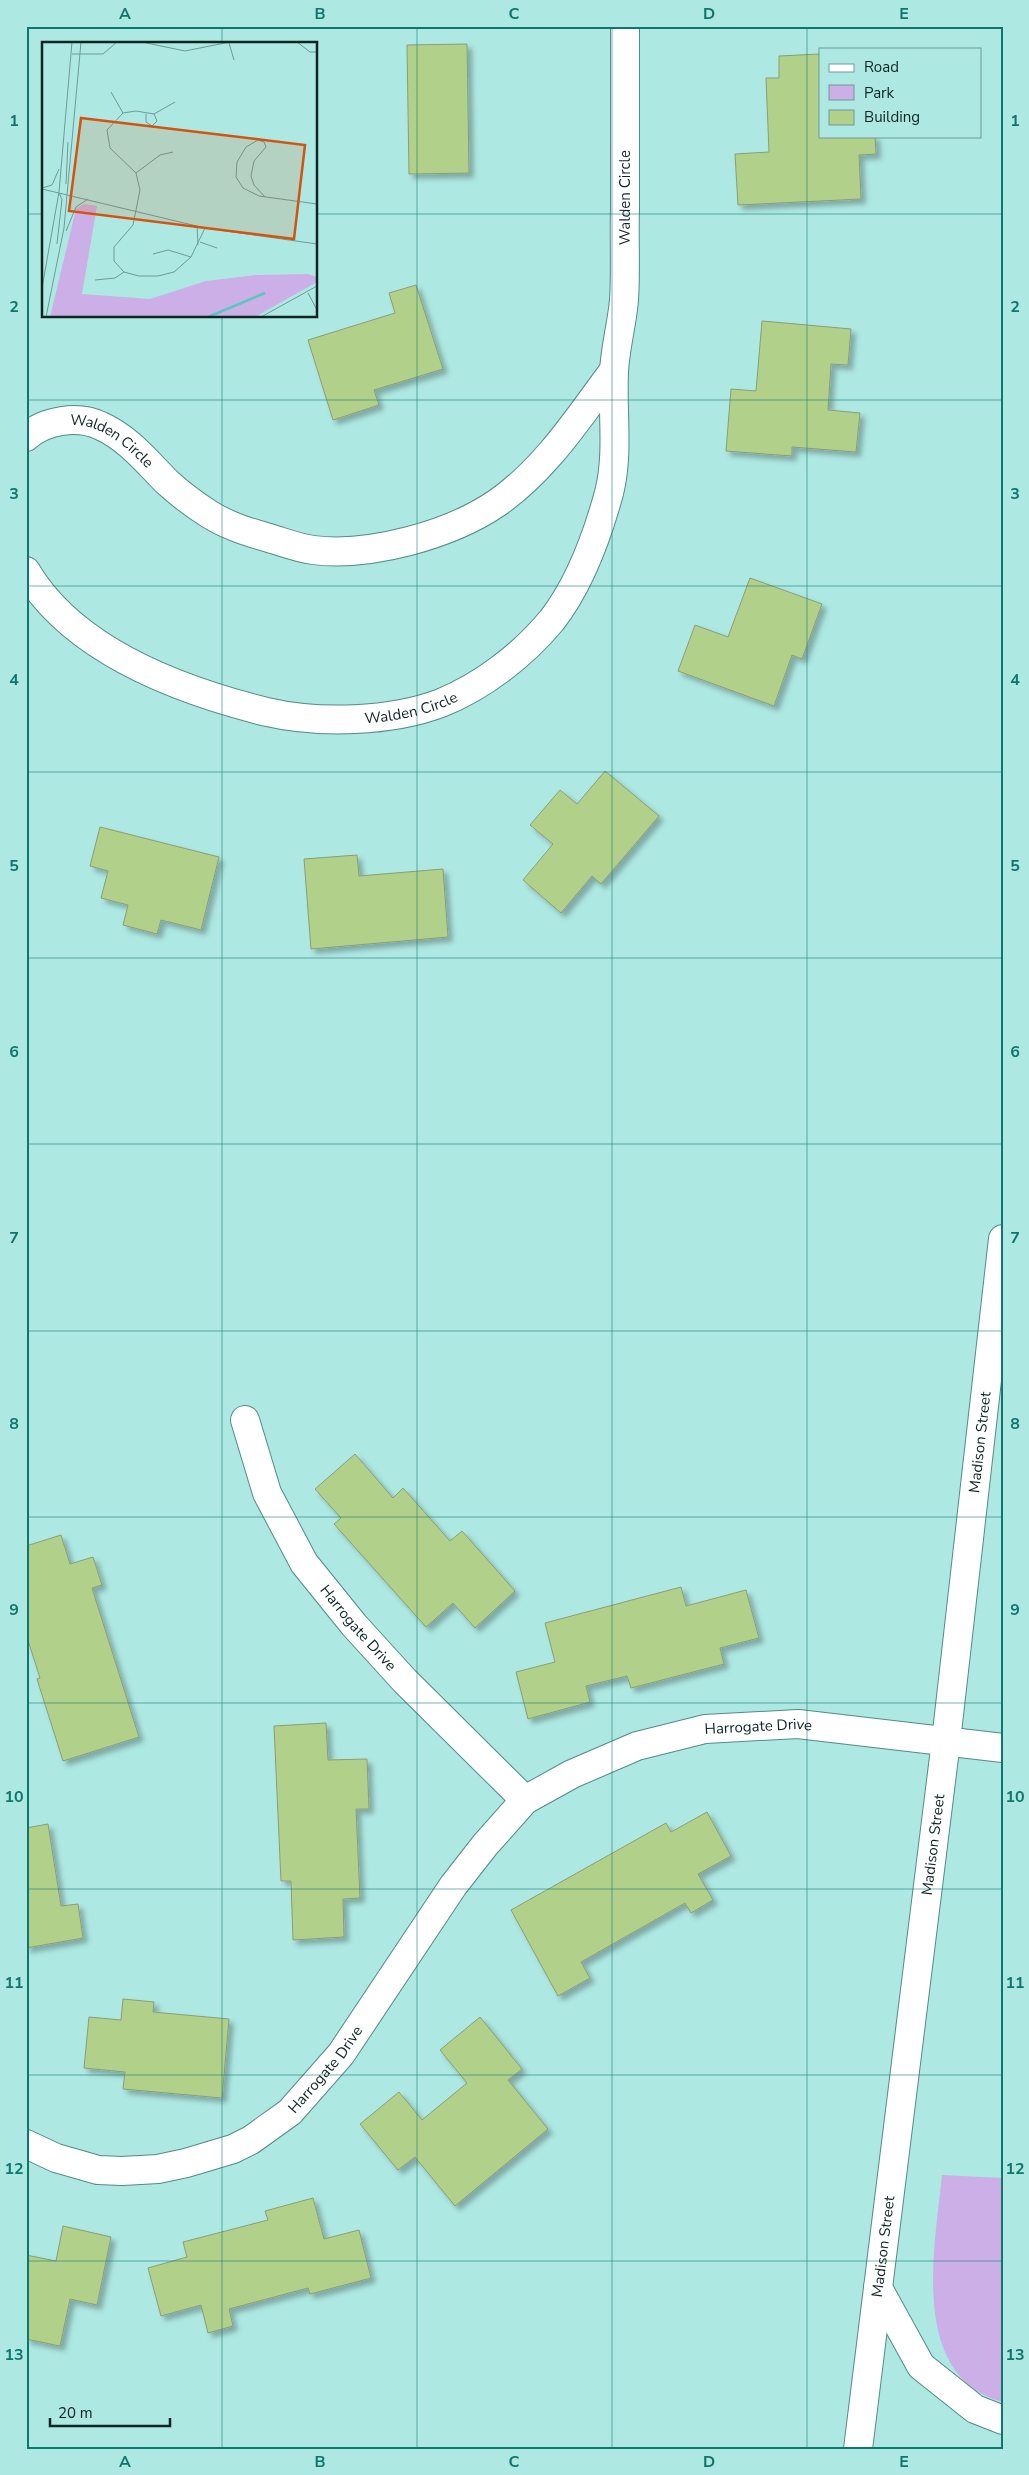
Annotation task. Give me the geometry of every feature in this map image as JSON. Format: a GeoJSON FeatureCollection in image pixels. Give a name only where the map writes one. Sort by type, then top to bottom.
{"type":"FeatureCollection","features":[{"type":"Feature","properties":{"kind":"street","name":"Walden Circle"},"geometry":{"type":"LineString","coordinates":[[26,571],[51,604],[99,644],[149,671],[218,700],[275,714],[329,719],[384,717],[439,704],[463,692],[509,663],[553,618],[570,592],[589,555],[610,490],[614,436],[614,370],[624,300],[625,26]]}},
{"type":"Feature","properties":{"kind":"street","name":"Walden Circle"},"geometry":{"type":"LineString","coordinates":[[26,437],[44,426],[73,420],[86,421],[102,426],[141,453],[176,488],[210,514],[226,523],[243,531],[312,550],[350,551],[402,542],[458,525],[497,502],[543,462],[570,430],[614,370]]}},
{"type":"Feature","properties":{"kind":"street","name":"Madison Street"},"geometry":{"type":"LineString","coordinates":[[858,2449],[946,1741],[1003,1239]]}},
{"type":"Feature","properties":{"kind":"street","name":"Harrogate Drive"},"geometry":{"type":"LineString","coordinates":[[245,1420],[267,1493],[304,1563],[354,1625],[405,1681],[525,1800]]}},
{"type":"Feature","properties":{"kind":"street","name":"Harrogate Drive"},"geometry":{"type":"LineString","coordinates":[[26,2144],[56,2158],[98,2170],[122,2171],[158,2169],[186,2164],[232,2149],[251,2140],[290,2112],[341,2054],[453,1886],[485,1845],[525,1800],[572,1774],[637,1746],[705,1729],[798,1724],[1003,1748]]}},
{"type":"Feature","properties":{"kind":"street"},"geometry":{"type":"LineString","coordinates":[[878,2288],[921,2366],[975,2409],[1003,2420]]}},
{"type":"Feature","properties":{"kind":"green space"},"geometry":{"type":"Polygon","coordinates":[[[942,2175],[1003,2178],[1003,2402],[973,2388],[952,2366],[940,2338],[934,2306],[933,2271],[942,2175]]]}},
{"type":"Feature","properties":{"kind":"building"},"geometry":{"type":"Polygon","coordinates":[[[467,44],[469,173],[409,174],[407,45],[467,44]]]}},
{"type":"Feature","properties":{"kind":"building"},"geometry":{"type":"Polygon","coordinates":[[[819,54],[819,138],[875,138],[876,154],[859,155],[861,199],[738,205],[735,154],[769,152],[766,78],[779,78],[779,56],[819,54]]]}},
{"type":"Feature","properties":{"kind":"building"},"geometry":{"type":"Polygon","coordinates":[[[416,285],[443,369],[374,390],[379,405],[333,420],[308,340],[395,313],[389,293],[416,285]]]}},
{"type":"Feature","properties":{"kind":"building"},"geometry":{"type":"Polygon","coordinates":[[[762,321],[851,329],[848,365],[831,364],[828,410],[860,413],[856,452],[792,447],[792,456],[726,451],[731,389],[756,391],[762,321]]]}},
{"type":"Feature","properties":{"kind":"building"},"geometry":{"type":"Polygon","coordinates":[[[750,578],[822,604],[802,659],[792,655],[774,706],[678,671],[695,625],[728,637],[750,578]]]}},
{"type":"Feature","properties":{"kind":"building"},"geometry":{"type":"Polygon","coordinates":[[[605,771],[659,816],[601,884],[592,876],[561,913],[523,880],[553,844],[530,825],[560,790],[577,804],[605,771]]]}},
{"type":"Feature","properties":{"kind":"building"},"geometry":{"type":"Polygon","coordinates":[[[100,827],[219,857],[201,930],[161,920],[157,934],[123,925],[128,905],[101,898],[108,871],[90,866],[100,827]]]}},
{"type":"Feature","properties":{"kind":"building"},"geometry":{"type":"Polygon","coordinates":[[[357,855],[359,876],[443,869],[448,937],[311,949],[304,859],[357,855]]]}},
{"type":"Feature","properties":{"kind":"building"},"geometry":{"type":"Polygon","coordinates":[[[355,1454],[393,1498],[403,1488],[450,1541],[462,1531],[515,1591],[475,1628],[453,1603],[426,1627],[334,1524],[341,1518],[315,1489],[355,1454]]]}},
{"type":"Feature","properties":{"kind":"building"},"geometry":{"type":"Polygon","coordinates":[[[61,1535],[70,1564],[93,1557],[102,1585],[92,1588],[139,1737],[63,1761],[37,1679],[40,1678],[26,1634],[26,1546],[61,1535]]]}},
{"type":"Feature","properties":{"kind":"building"},"geometry":{"type":"Polygon","coordinates":[[[681,1587],[686,1606],[746,1590],[759,1638],[720,1648],[724,1664],[631,1688],[627,1676],[586,1686],[590,1702],[528,1719],[516,1672],[555,1662],[545,1623],[681,1587]]]}},
{"type":"Feature","properties":{"kind":"building"},"geometry":{"type":"Polygon","coordinates":[[[326,1723],[328,1760],[367,1759],[369,1809],[356,1809],[360,1898],[343,1899],[344,1937],[293,1940],[291,1881],[281,1881],[274,1726],[326,1723]]]}},
{"type":"Feature","properties":{"kind":"building"},"geometry":{"type":"Polygon","coordinates":[[[707,1812],[731,1856],[698,1874],[713,1900],[691,1913],[685,1903],[581,1962],[590,1978],[558,1996],[511,1910],[666,1823],[671,1832],[707,1812]]]}},
{"type":"Feature","properties":{"kind":"building"},"geometry":{"type":"Polygon","coordinates":[[[48,1824],[61,1906],[78,1904],[83,1938],[26,1948],[26,1828],[48,1824]]]}},
{"type":"Feature","properties":{"kind":"building"},"geometry":{"type":"Polygon","coordinates":[[[123,1999],[154,2002],[153,2012],[229,2019],[222,2098],[123,2089],[125,2072],[84,2068],[89,2017],[121,2020],[123,1999]]]}},
{"type":"Feature","properties":{"kind":"building"},"geometry":{"type":"Polygon","coordinates":[[[480,2017],[522,2069],[508,2080],[548,2129],[455,2206],[415,2157],[398,2170],[360,2124],[399,2092],[422,2120],[467,2083],[440,2050],[480,2017]]]}},
{"type":"Feature","properties":{"kind":"building"},"geometry":{"type":"Polygon","coordinates":[[[313,2198],[324,2239],[359,2230],[371,2278],[310,2294],[308,2288],[229,2309],[233,2326],[208,2333],[201,2305],[161,2316],[148,2268],[187,2257],[183,2242],[268,2220],[265,2211],[313,2198]]]}},
{"type":"Feature","properties":{"kind":"building"},"geometry":{"type":"Polygon","coordinates":[[[63,2226],[111,2237],[97,2305],[70,2299],[60,2346],[26,2339],[26,2255],[56,2261],[63,2226]]]}}]}
